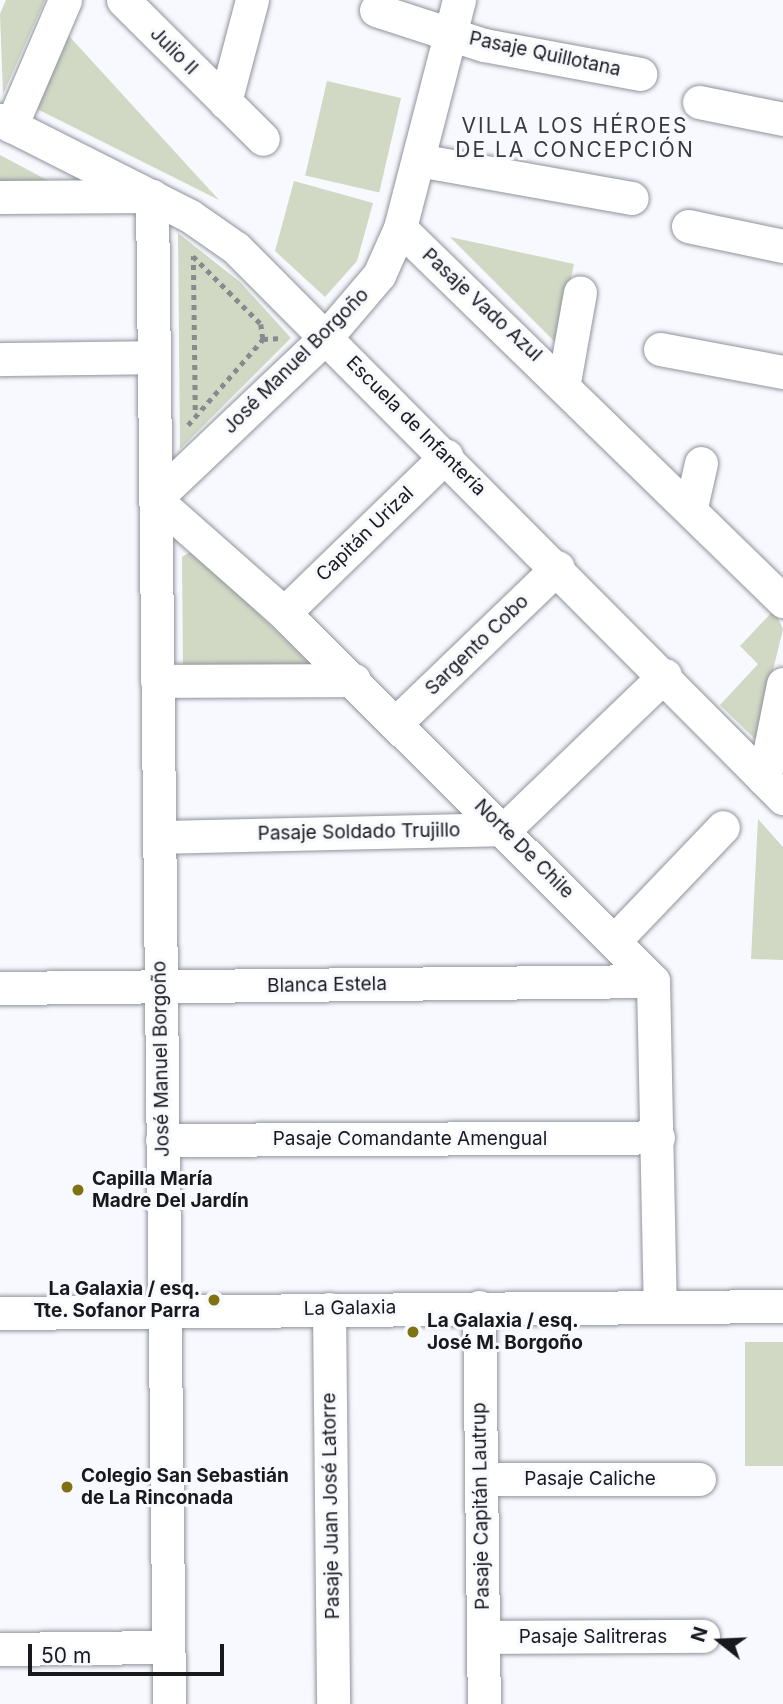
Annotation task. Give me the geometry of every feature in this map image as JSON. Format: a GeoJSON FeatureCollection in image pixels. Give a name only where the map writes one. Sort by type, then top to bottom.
{"type":"FeatureCollection","features":[{"type":"Feature","properties":{"kind":"street"},"geometry":{"type":"LineString","coordinates":[[5,123],[65,0]]}},
{"type":"Feature","properties":{"kind":"street","name":"Julio II"},"geometry":{"type":"LineString","coordinates":[[123,0],[263,139]]}},
{"type":"Feature","properties":{"kind":"street"},"geometry":{"type":"LineString","coordinates":[[225,102],[252,0]]}},
{"type":"Feature","properties":{"kind":"street","name":"José Manuel Borgoño"},"geometry":{"type":"LineString","coordinates":[[155,499],[327,336],[374,283],[400,228],[459,0]]}},
{"type":"Feature","properties":{"kind":"street","name":"Pasaje Quillotana"},"geometry":{"type":"LineString","coordinates":[[376,10],[484,45],[640,74]]}},
{"type":"Feature","properties":{"kind":"street"},"geometry":{"type":"LineString","coordinates":[[699,102],[783,119]]}},
{"type":"Feature","properties":{"kind":"street","name":"Escuela de Infantería"},"geometry":{"type":"LineString","coordinates":[[5,123],[152,196],[236,248],[666,675],[774,788]]}},
{"type":"Feature","properties":{"kind":"street"},"geometry":{"type":"LineString","coordinates":[[418,160],[632,198]]}},
{"type":"Feature","properties":{"kind":"street"},"geometry":{"type":"LineString","coordinates":[[0,197],[152,196]]}},
{"type":"Feature","properties":{"kind":"street","name":"José Manuel Borgoño"},"geometry":{"type":"LineString","coordinates":[[152,196],[169,1704]]}},
{"type":"Feature","properties":{"kind":"street"},"geometry":{"type":"LineString","coordinates":[[688,226],[783,246]]}},
{"type":"Feature","properties":{"kind":"street","name":"Pasaje Vado Azul"},"geometry":{"type":"LineString","coordinates":[[400,228],[564,382],[783,601]]}},
{"type":"Feature","properties":{"kind":"street","name":"Pasaje Vado Azul"},"geometry":{"type":"LineString","coordinates":[[564,382],[580,292]]}},
{"type":"Feature","properties":{"kind":"street"},"geometry":{"type":"LineString","coordinates":[[660,349],[783,372]]}},
{"type":"Feature","properties":{"kind":"street"},"geometry":{"type":"LineString","coordinates":[[0,359],[153,357]]}},
{"type":"Feature","properties":{"kind":"street","name":"Capitán Urizal"},"geometry":{"type":"LineString","coordinates":[[284,613],[446,456]]}},
{"type":"Feature","properties":{"kind":"street"},"geometry":{"type":"LineString","coordinates":[[691,508],[701,463]]}},
{"type":"Feature","properties":{"kind":"street","name":"Norte De Chile"},"geometry":{"type":"LineString","coordinates":[[155,499],[284,613],[354,680],[505,829],[653,981]]}},
{"type":"Feature","properties":{"kind":"street","name":"Sargento Cobo"},"geometry":{"type":"LineString","coordinates":[[397,722],[558,567]]}},
{"type":"Feature","properties":{"kind":"street"},"geometry":{"type":"LineString","coordinates":[[505,829],[666,675]]}},
{"type":"Feature","properties":{"kind":"street"},"geometry":{"type":"LineString","coordinates":[[157,681],[354,680]]}},
{"type":"Feature","properties":{"kind":"street"},"geometry":{"type":"LineString","coordinates":[[774,788],[783,684]]}},
{"type":"Feature","properties":{"kind":"street"},"geometry":{"type":"LineString","coordinates":[[615,940],[723,827]]}},
{"type":"Feature","properties":{"kind":"street","name":"Pasaje Soldado Trujillo"},"geometry":{"type":"LineString","coordinates":[[159,837],[505,829]]}},
{"type":"Feature","properties":{"kind":"street"},"geometry":{"type":"LineString","coordinates":[[653,981],[660,1305]]}},
{"type":"Feature","properties":{"kind":"street","name":"Blanca Estela"},"geometry":{"type":"LineString","coordinates":[[0,988],[653,981]]}},
{"type":"Feature","properties":{"kind":"street","name":"Pasaje Comandante Amengual"},"geometry":{"type":"LineString","coordinates":[[162,1140],[658,1137]]}},
{"type":"Feature","properties":{"kind":"street","name":"La Galaxia"},"geometry":{"type":"LineString","coordinates":[[0,1313],[783,1306]]}},
{"type":"Feature","properties":{"kind":"street","name":"Pasaje Capitán Lautrup"},"geometry":{"type":"LineString","coordinates":[[479,1307],[484,1704]]}},
{"type":"Feature","properties":{"kind":"street","name":"Pasaje Juan José Latorre"},"geometry":{"type":"LineString","coordinates":[[329,1309],[333,1704]]}},
{"type":"Feature","properties":{"kind":"street"},"geometry":{"type":"LineString","coordinates":[[0,1335],[42,1336],[70,1312]]}},
{"type":"Feature","properties":{"kind":"street","name":"Pasaje Caliche"},"geometry":{"type":"LineString","coordinates":[[481,1479],[699,1479]]}},
{"type":"Feature","properties":{"kind":"street","name":"Pasaje Salitreras"},"geometry":{"type":"LineString","coordinates":[[483,1637],[703,1636]]}},
{"type":"Feature","properties":{"kind":"street"},"geometry":{"type":"LineString","coordinates":[[0,1649],[168,1647]]}},
{"type":"Feature","properties":{"kind":"path"},"geometry":{"type":"LineString","coordinates":[[195,410],[193,256],[261,324],[263,339]]}},
{"type":"Feature","properties":{"kind":"path"},"geometry":{"type":"LineString","coordinates":[[185,433],[195,410],[263,339],[291,338]]}},
{"type":"Feature","properties":{"kind":"green space"},"geometry":{"type":"Polygon","coordinates":[[[6,0],[45,0],[3,94],[0,14],[6,0]]]}},
{"type":"Feature","properties":{"kind":"green space"},"geometry":{"type":"Polygon","coordinates":[[[69,36],[219,200],[37,109],[69,36]]]}},
{"type":"Feature","properties":{"kind":"green space"},"geometry":{"type":"Polygon","coordinates":[[[327,81],[401,98],[379,193],[305,176],[327,81]]]}},
{"type":"Feature","properties":{"kind":"green space"},"geometry":{"type":"Polygon","coordinates":[[[0,155],[62,188],[0,187],[0,155]]]}},
{"type":"Feature","properties":{"kind":"green space"},"geometry":{"type":"Polygon","coordinates":[[[294,181],[373,203],[357,261],[325,297],[275,251],[294,181]]]}},
{"type":"Feature","properties":{"kind":"green space"},"geometry":{"type":"Polygon","coordinates":[[[178,233],[240,282],[291,338],[180,449],[178,233]]]}},
{"type":"Feature","properties":{"kind":"green space"},"geometry":{"type":"Polygon","coordinates":[[[450,237],[574,264],[557,344],[450,237]]]}},
{"type":"Feature","properties":{"kind":"green space"},"geometry":{"type":"Polygon","coordinates":[[[190,552],[205,561],[319,673],[183,673],[182,557],[190,552]]]}},
{"type":"Feature","properties":{"kind":"green space"},"geometry":{"type":"Polygon","coordinates":[[[774,610],[783,629],[756,740],[720,705],[758,664],[740,646],[774,610]]]}},
{"type":"Feature","properties":{"kind":"green space"},"geometry":{"type":"Polygon","coordinates":[[[758,819],[783,847],[783,960],[751,959],[758,819]]]}},
{"type":"Feature","properties":{"kind":"green space"},"geometry":{"type":"Polygon","coordinates":[[[745,1342],[783,1342],[783,1466],[745,1466],[745,1342]]]}},
{"type":"Feature","properties":{"kind":"place","name":"Capilla María Madre Del Jardín"},"geometry":{"type":"Point","coordinates":[78,1190]}},
{"type":"Feature","properties":{"kind":"place","name":"La Galaxia / esq. Tte. Sofanor Parra"},"geometry":{"type":"Point","coordinates":[214,1300]}},
{"type":"Feature","properties":{"kind":"place","name":"La Galaxia / esq. José M. Borgoño"},"geometry":{"type":"Point","coordinates":[413,1332]}},
{"type":"Feature","properties":{"kind":"place","name":"Colegio San Sebastián de La Rinconada"},"geometry":{"type":"Point","coordinates":[67,1487]}},
{"type":"Feature","properties":{"kind":"district","name":"VILLA LOS HÉROES DE LA CONCEPCIÓN"},"geometry":{"type":"Point","coordinates":[575,138]}}]}
